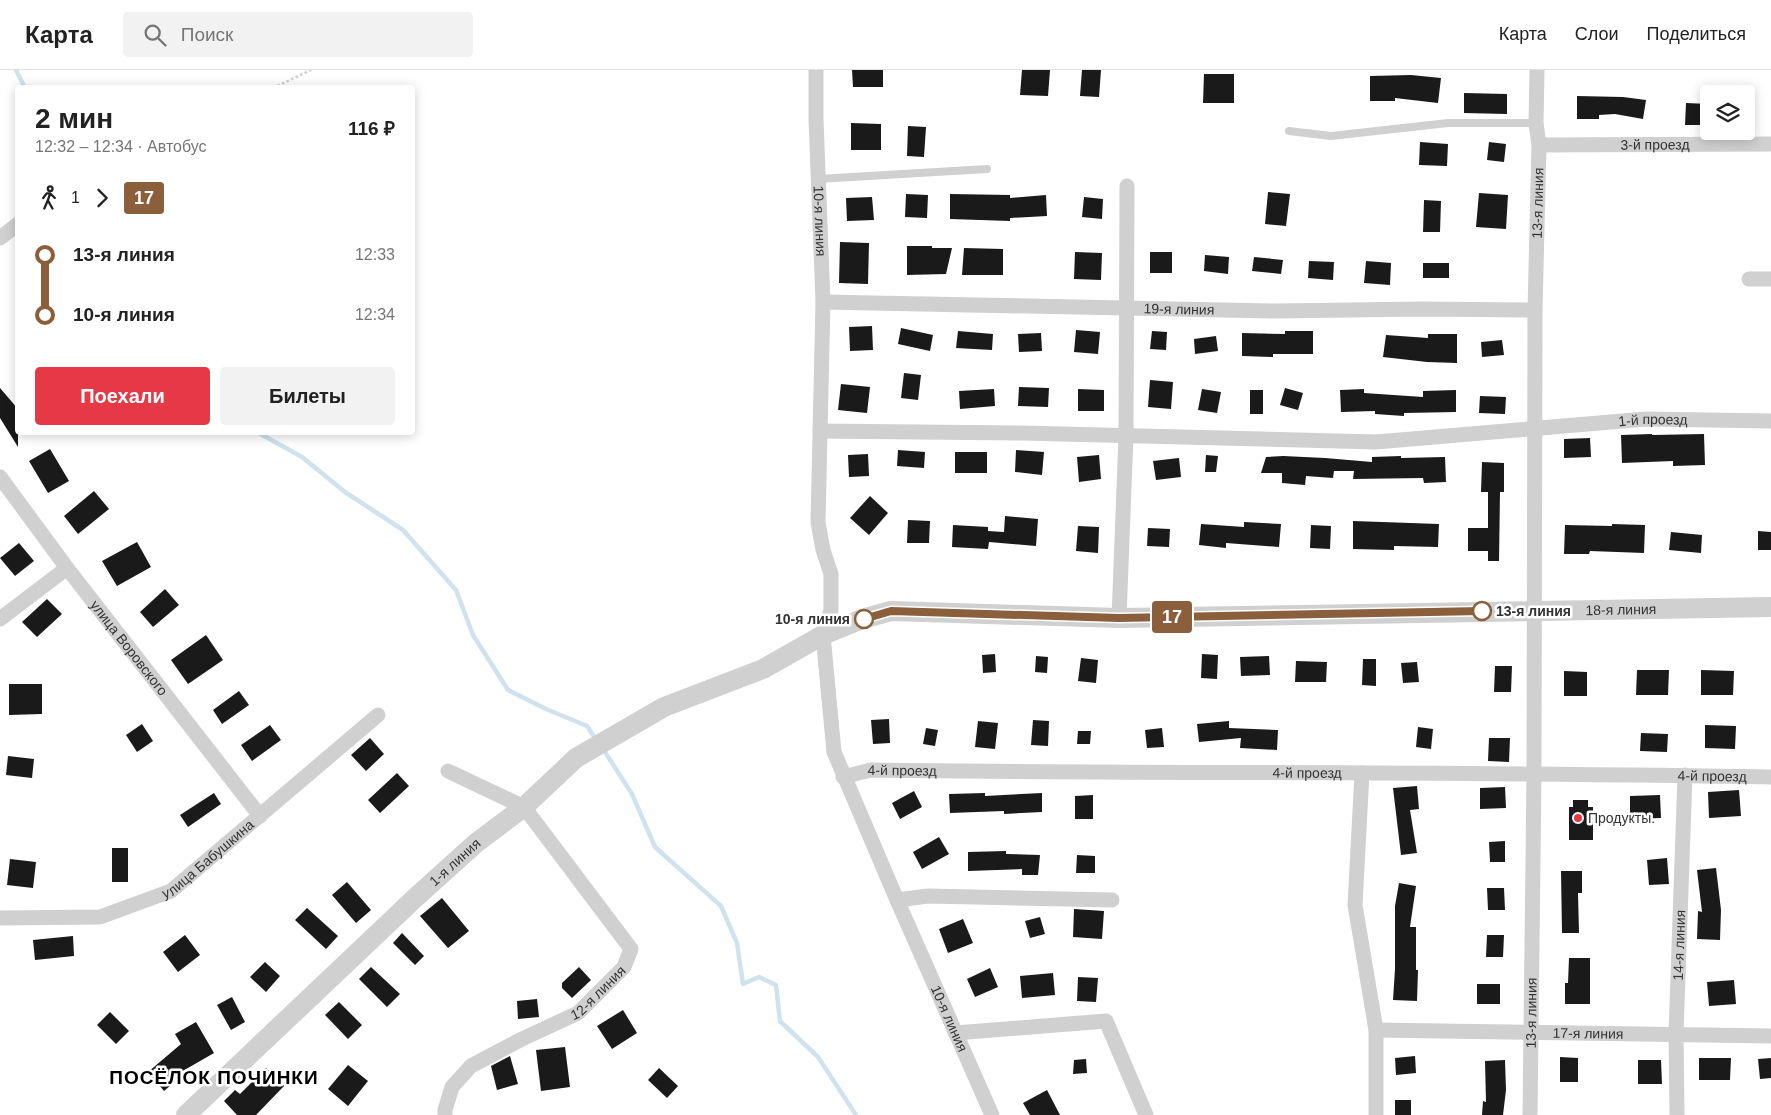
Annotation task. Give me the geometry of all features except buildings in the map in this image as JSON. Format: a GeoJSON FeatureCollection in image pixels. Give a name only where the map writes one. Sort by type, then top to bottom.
{"type":"FeatureCollection","features":[{"type":"Feature","properties":{"kind":"street","name":"10-я линия"},"geometry":{"type":"LineString","coordinates":[[816,70],[818,179],[824,302],[818,522],[823,550],[831,574],[831,610],[823,636],[834,752],[992,1115]]}},
{"type":"Feature","properties":{"kind":"street","name":"13-я линия"},"geometry":{"type":"LineString","coordinates":[[1530,1115],[1534,774],[1535,310],[1540,145],[1536,123],[1537,70]]}},
{"type":"Feature","properties":{"kind":"street","name":"3-й проезд"},"geometry":{"type":"LineString","coordinates":[[1540,145],[1771,144]]}},
{"type":"Feature","properties":{"kind":"street"},"geometry":{"type":"LineString","coordinates":[[1119,618],[1126,436],[1127,186]]}},
{"type":"Feature","properties":{"kind":"street"},"geometry":{"type":"LineString","coordinates":[[0,238],[15,226]]}},
{"type":"Feature","properties":{"kind":"street"},"geometry":{"type":"LineString","coordinates":[[1749,279],[1771,279]]}},
{"type":"Feature","properties":{"kind":"street","name":"19-я линия"},"geometry":{"type":"LineString","coordinates":[[824,302],[1276,311],[1535,310]]}},
{"type":"Feature","properties":{"kind":"street","name":"1-й проезд"},"geometry":{"type":"LineString","coordinates":[[820,430],[1376,442],[1646,418],[1771,421]]}},
{"type":"Feature","properties":{"kind":"street","name":"улица Воровского"},"geometry":{"type":"LineString","coordinates":[[0,477],[67,568],[260,816]]}},
{"type":"Feature","properties":{"kind":"street"},"geometry":{"type":"LineString","coordinates":[[0,619],[67,568]]}},
{"type":"Feature","properties":{"kind":"street","name":"18-я линия"},"geometry":{"type":"LineString","coordinates":[[763,669],[823,636],[862,619],[891,611],[1119,618],[1771,607]]}},
{"type":"Feature","properties":{"kind":"street","name":"1-я линия"},"geometry":{"type":"LineString","coordinates":[[186,1115],[414,899],[476,843],[524,807],[576,758],[664,707],[763,669]]}},
{"type":"Feature","properties":{"kind":"street","name":"улица Бабушкина"},"geometry":{"type":"LineString","coordinates":[[0,918],[100,917],[171,892],[378,715]]}},
{"type":"Feature","properties":{"kind":"street","name":"4-й проезд"},"geometry":{"type":"LineString","coordinates":[[844,777],[871,770],[1771,777]]}},
{"type":"Feature","properties":{"kind":"street"},"geometry":{"type":"LineString","coordinates":[[448,772],[524,807]]}},
{"type":"Feature","properties":{"kind":"street"},"geometry":{"type":"LineString","coordinates":[[1362,774],[1355,905],[1376,1030],[1376,1115]]}},
{"type":"Feature","properties":{"kind":"street","name":"14-я линия"},"geometry":{"type":"LineString","coordinates":[[1677,1115],[1676,1034],[1685,775]]}},
{"type":"Feature","properties":{"kind":"street","name":"12-я линия"},"geometry":{"type":"LineString","coordinates":[[445,1115],[452,1087],[471,1066],[520,1040],[578,1013],[624,967],[631,949],[524,807]]}},
{"type":"Feature","properties":{"kind":"street"},"geometry":{"type":"LineString","coordinates":[[897,900],[928,896],[1112,900]]}},
{"type":"Feature","properties":{"kind":"street"},"geometry":{"type":"LineString","coordinates":[[955,1033],[1106,1021],[1146,1115]]}},
{"type":"Feature","properties":{"kind":"street","name":"17-я линия"},"geometry":{"type":"LineString","coordinates":[[1376,1030],[1771,1036]]}},
{"type":"Feature","properties":{"kind":"lane"},"geometry":{"type":"LineString","coordinates":[[1290,130],[1332,136],[1448,123],[1536,123]]}},
{"type":"Feature","properties":{"kind":"lane"},"geometry":{"type":"LineString","coordinates":[[818,179],[987,169]]}},
{"type":"Feature","properties":{"kind":"path"},"geometry":{"type":"LineString","coordinates":[[279,85],[311,70]]}},
{"type":"Feature","properties":{"kind":"waterway"},"geometry":{"type":"LineString","coordinates":[[16,70],[24,85]]}},
{"type":"Feature","properties":{"kind":"waterway"},"geometry":{"type":"LineString","coordinates":[[262,435],[302,457],[345,492],[403,530],[456,590],[473,635],[508,690],[546,709],[587,726],[597,741]]}},
{"type":"Feature","properties":{"kind":"waterway"},"geometry":{"type":"LineString","coordinates":[[603,749],[632,794],[655,847],[721,906],[737,943],[743,984],[759,977],[776,985],[780,1021],[818,1057],[856,1115]]}},
{"type":"Feature","properties":{"kind":"bus line","name":"17"},"geometry":{"type":"LineString","coordinates":[[864,619],[891,611],[1119,618],[1482,611]]}},
{"type":"Feature","properties":{"kind":"place","name":"13-я линия"},"geometry":{"type":"Point","coordinates":[1482,611]}},
{"type":"Feature","properties":{"kind":"place","name":"10-я линия"},"geometry":{"type":"Point","coordinates":[864,619]}},
{"type":"Feature","properties":{"kind":"place","name":"Продукты."},"geometry":{"type":"Point","coordinates":[1578,818]}},
{"type":"Feature","properties":{"kind":"district","name":"ПОСЁЛОК ПОЧИНКИ"},"geometry":{"type":"Point","coordinates":[214,1077]}}]}
